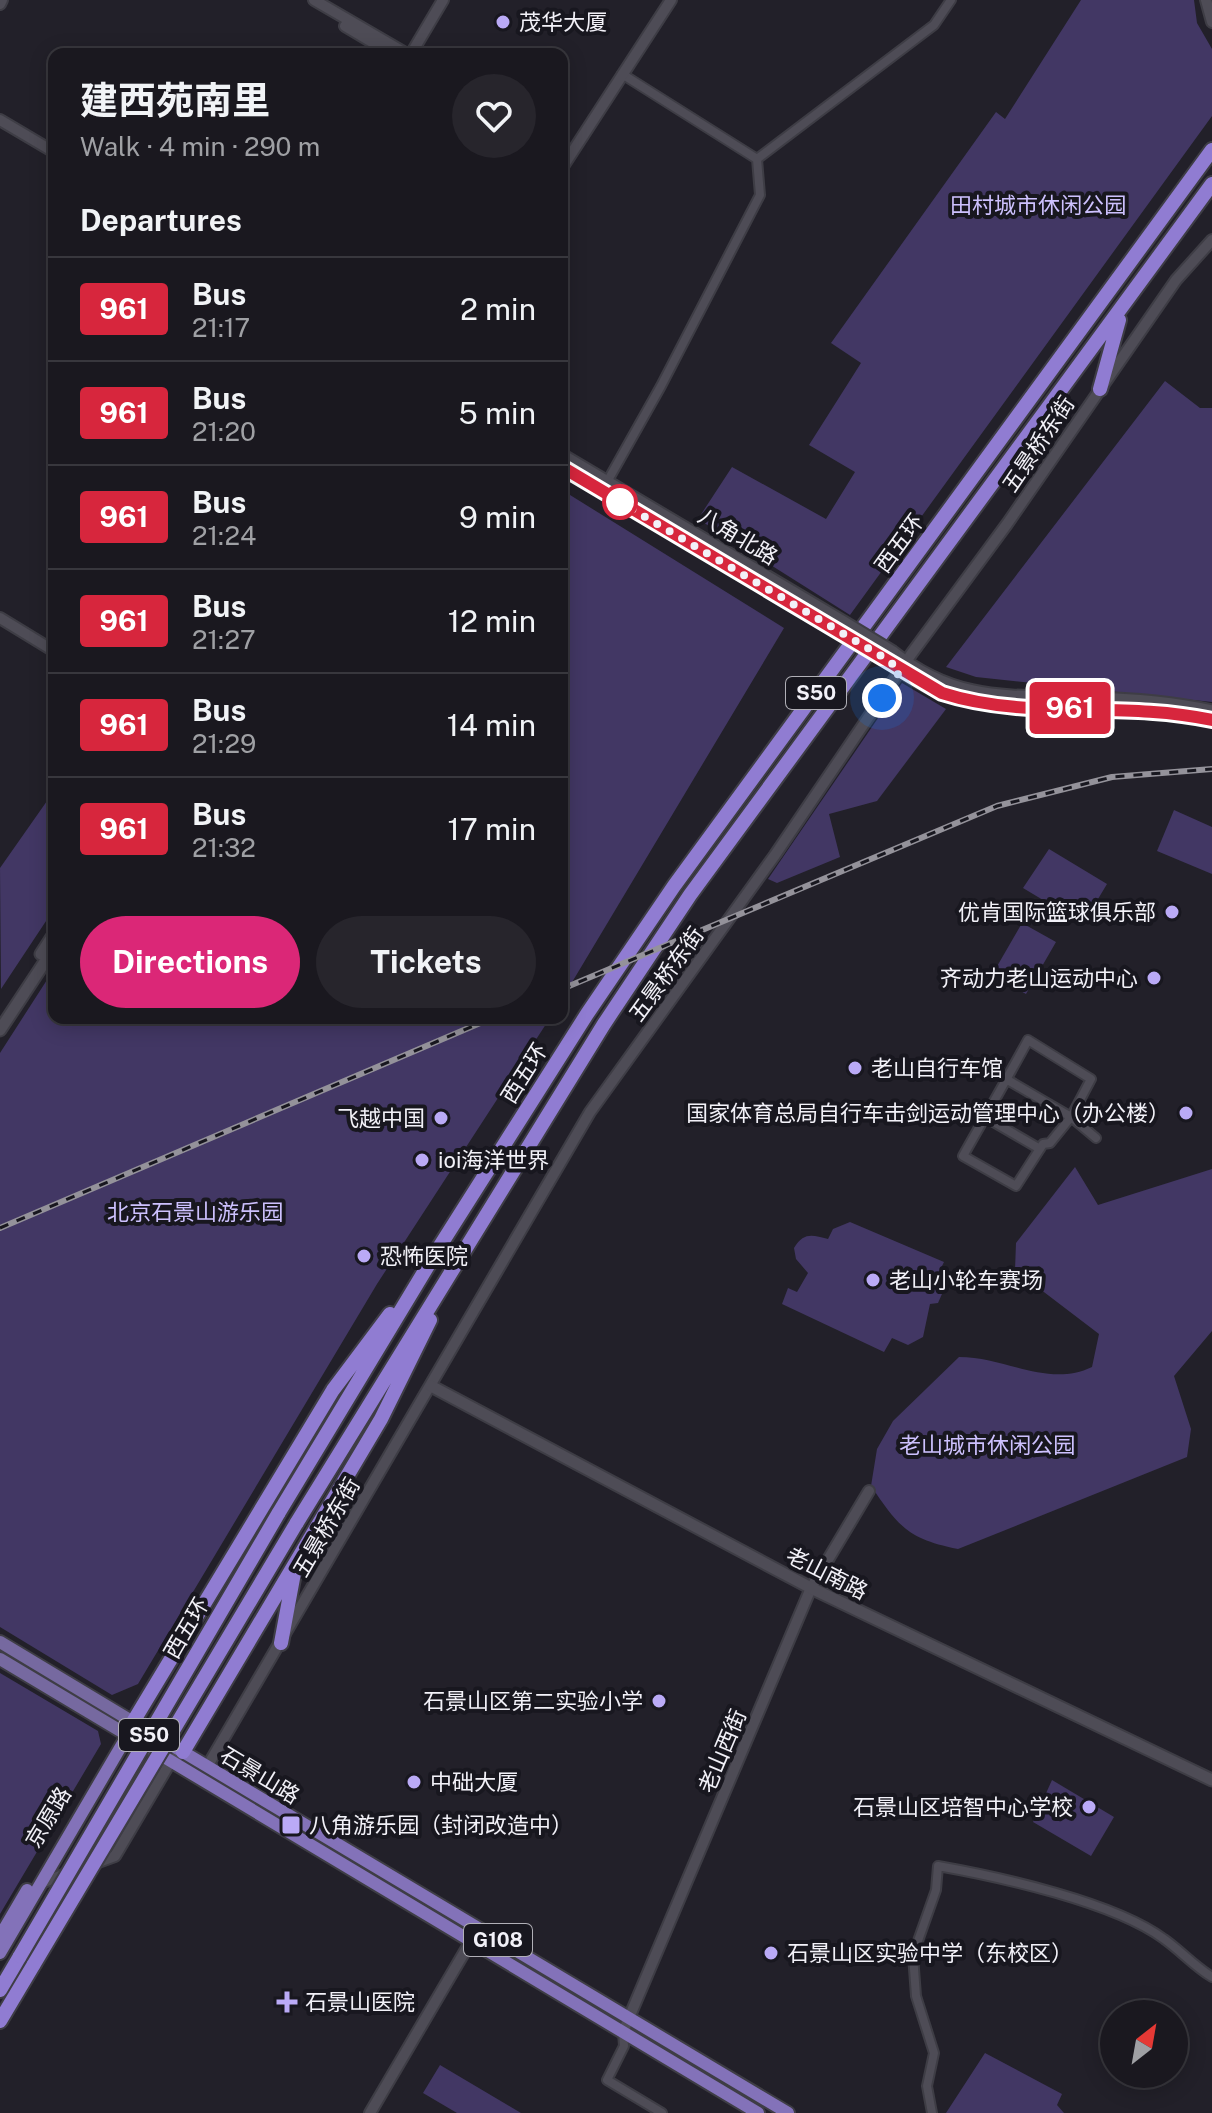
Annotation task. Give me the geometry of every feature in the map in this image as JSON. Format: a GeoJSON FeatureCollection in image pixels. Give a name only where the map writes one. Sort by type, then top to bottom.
{"type":"FeatureCollection","features":[{"type":"Feature","properties":{"kind":"highway"},"geometry":{"type":"LineString","coordinates":[[1188,184],[1212,141]]}},
{"type":"Feature","properties":{"kind":"highway","name":"西五环"},"geometry":{"type":"LineString","coordinates":[[0,1990],[278,1514],[438,1249],[587,1014],[674,886],[1212,150]]}},
{"type":"Feature","properties":{"kind":"highway","name":"西五环"},"geometry":{"type":"LineString","coordinates":[[0,2021],[296,1524],[604,1024],[690,895],[1209,189]]}},
{"type":"Feature","properties":{"kind":"highway"},"geometry":{"type":"LineString","coordinates":[[1100,389],[1122,311]]}},
{"type":"Feature","properties":{"kind":"highway"},"geometry":{"type":"LineString","coordinates":[[177,1757],[381,1419],[471,1237]]}},
{"type":"Feature","properties":{"kind":"highway"},"geometry":{"type":"LineString","coordinates":[[128,1730],[333,1390],[438,1249]]}},
{"type":"Feature","properties":{"kind":"highway"},"geometry":{"type":"LineString","coordinates":[[281,1643],[296,1561]]}},
{"type":"Feature","properties":{"kind":"highway","name":"石景山路"},"geometry":{"type":"LineString","coordinates":[[128,1730],[758,2113]]}},
{"type":"Feature","properties":{"kind":"highway","name":"京原路"},"geometry":{"type":"LineString","coordinates":[[0,1953],[128,1730]]}},
{"type":"Feature","properties":{"kind":"highway","name":"京原路"},"geometry":{"type":"LineString","coordinates":[[0,1936],[128,1730]]}},
{"type":"Feature","properties":{"kind":"highway","name":"石景山路"},"geometry":{"type":"LineString","coordinates":[[177,1757],[207,1767],[788,2113]]}},
{"type":"Feature","properties":{"kind":"main road","name":"八角北路"},"geometry":{"type":"LineString","coordinates":[[568,459],[890,656],[903,667]]}},
{"type":"Feature","properties":{"kind":"main road","name":"八角北路"},"geometry":{"type":"LineString","coordinates":[[568,470],[838,624]]}},
{"type":"Feature","properties":{"kind":"main road"},"geometry":{"type":"LineString","coordinates":[[903,667],[971,693],[1003,698],[1135,699],[1212,711]]}},
{"type":"Feature","properties":{"kind":"main road"},"geometry":{"type":"LineString","coordinates":[[903,667],[942,693],[993,706],[1146,709],[1212,720]]}},
{"type":"Feature","properties":{"kind":"main road"},"geometry":{"type":"LineString","coordinates":[[0,1016],[48,943]]}},
{"type":"Feature","properties":{"kind":"main road"},"geometry":{"type":"LineString","coordinates":[[0,1030],[48,957]]}},
{"type":"Feature","properties":{"kind":"main road"},"geometry":{"type":"LineString","coordinates":[[0,1043],[48,970]]}},
{"type":"Feature","properties":{"kind":"main road","name":"老山南路"},"geometry":{"type":"LineString","coordinates":[[431,1386],[811,1588],[1212,1780]]}},
{"type":"Feature","properties":{"kind":"main road","name":"石景山路"},"geometry":{"type":"LineString","coordinates":[[0,1642],[128,1730]]}},
{"type":"Feature","properties":{"kind":"main road","name":"石景山路"},"geometry":{"type":"LineString","coordinates":[[0,1659],[128,1730]]}},
{"type":"Feature","properties":{"kind":"street"},"geometry":{"type":"LineString","coordinates":[[303,0],[382,48]]}},
{"type":"Feature","properties":{"kind":"street"},"geometry":{"type":"LineString","coordinates":[[314,0],[398,48]]}},
{"type":"Feature","properties":{"kind":"street"},"geometry":{"type":"LineString","coordinates":[[413,48],[443,0]]}},
{"type":"Feature","properties":{"kind":"street"},"geometry":{"type":"LineString","coordinates":[[568,153],[671,0]]}},
{"type":"Feature","properties":{"kind":"street"},"geometry":{"type":"LineString","coordinates":[[757,159],[934,25],[951,0]]}},
{"type":"Feature","properties":{"kind":"street"},"geometry":{"type":"LineString","coordinates":[[1206,0],[1212,22]]}},
{"type":"Feature","properties":{"kind":"street"},"geometry":{"type":"LineString","coordinates":[[622,74],[757,159]]}},
{"type":"Feature","properties":{"kind":"street"},"geometry":{"type":"LineString","coordinates":[[0,120],[48,148]]}},
{"type":"Feature","properties":{"kind":"street"},"geometry":{"type":"LineString","coordinates":[[607,482],[760,195],[757,159]]}},
{"type":"Feature","properties":{"kind":"street","name":"五景桥东街"},"geometry":{"type":"LineString","coordinates":[[207,1767],[590,1112],[749,891],[1176,280],[1212,240]]}},
{"type":"Feature","properties":{"kind":"street"},"geometry":{"type":"LineString","coordinates":[[0,618],[48,647]]}},
{"type":"Feature","properties":{"kind":"street"},"geometry":{"type":"LineString","coordinates":[[1028,1040],[1091,1079],[1071,1117],[1050,1143],[1040,1149],[1016,1186],[963,1156],[1006,1079],[1028,1040]]}},
{"type":"Feature","properties":{"kind":"street"},"geometry":{"type":"LineString","coordinates":[[1006,1079],[1071,1117],[1096,1138]]}},
{"type":"Feature","properties":{"kind":"street"},"geometry":{"type":"LineString","coordinates":[[985,1117],[1040,1149]]}},
{"type":"Feature","properties":{"kind":"street","name":"老山西街"},"geometry":{"type":"LineString","coordinates":[[623,2032],[811,1588],[869,1491]]}},
{"type":"Feature","properties":{"kind":"street"},"geometry":{"type":"LineString","coordinates":[[41,1883],[115,1856],[177,1757]]}},
{"type":"Feature","properties":{"kind":"street"},"geometry":{"type":"LineString","coordinates":[[932,2113],[927,2086],[934,2053],[916,1996],[913,1955],[936,1890],[938,1866],[1035,1887],[1128,1919],[1164,1939],[1191,1964],[1212,1977]]}},
{"type":"Feature","properties":{"kind":"street"},"geometry":{"type":"LineString","coordinates":[[370,2113],[471,1941]]}},
{"type":"Feature","properties":{"kind":"street"},"geometry":{"type":"LineString","coordinates":[[623,2032],[624,2046],[607,2080],[662,2113]]}},
{"type":"Feature","properties":{"kind":"green space","name":"田村城市休闲公园"},"geometry":{"type":"Polygon","coordinates":[[[1081,0],[1194,0],[1197,23],[1212,49],[1212,116],[850,615],[698,519],[732,467],[826,519],[855,472],[809,445],[861,363],[831,343],[996,112],[1005,119],[1081,0]]]}},
{"type":"Feature","properties":{"kind":"green space"},"geometry":{"type":"Polygon","coordinates":[[[1165,381],[1200,408],[1212,408],[1212,702],[976,677],[946,667],[1165,381]]]}},
{"type":"Feature","properties":{"kind":"green space"},"geometry":{"type":"Polygon","coordinates":[[[568,494],[784,628],[568,989],[568,494]]]}},
{"type":"Feature","properties":{"kind":"green space"},"geometry":{"type":"Polygon","coordinates":[[[902,683],[946,709],[877,801],[829,814],[840,857],[777,883],[768,879],[902,683]]]}},
{"type":"Feature","properties":{"kind":"green space"},"geometry":{"type":"Polygon","coordinates":[[[48,800],[48,918],[1,989],[0,868],[48,800]]]}},
{"type":"Feature","properties":{"kind":"green space"},"geometry":{"type":"Polygon","coordinates":[[[1174,810],[1212,827],[1212,874],[1157,851],[1174,810]]]}},
{"type":"Feature","properties":{"kind":"green space"},"geometry":{"type":"Polygon","coordinates":[[[1049,849],[1107,884],[1083,924],[1023,888],[1049,849]]]}},
{"type":"Feature","properties":{"kind":"green space"},"geometry":{"type":"Polygon","coordinates":[[[1022,923],[1056,942],[1026,994],[992,975],[1022,923]]]}},
{"type":"Feature","properties":{"kind":"green space","name":"北京石景山游乐园"},"geometry":{"type":"Polygon","coordinates":[[[48,978],[48,1024],[546,1024],[377,1284],[138,1684],[112,1695],[0,1627],[0,1053],[48,978]]]}},
{"type":"Feature","properties":{"kind":"green space","name":"老山城市休闲公园"},"geometry":{"type":"Polygon","coordinates":[[[1075,1167],[1098,1205],[1212,1169],[1212,1331],[1174,1376],[1191,1429],[1187,1457],[958,1549],[927,1541],[906,1529],[889,1512],[871,1486],[877,1449],[893,1421],[959,1357],[1043,1373],[1076,1373],[1092,1367],[1099,1334],[1015,1270],[1016,1243],[1075,1167]]]}},
{"type":"Feature","properties":{"kind":"green space","name":"老山小轮车赛场"},"geometry":{"type":"Polygon","coordinates":[[[850,1222],[944,1262],[939,1272],[945,1287],[938,1303],[930,1304],[923,1337],[908,1345],[892,1338],[884,1352],[782,1304],[788,1288],[797,1292],[808,1273],[796,1259],[794,1248],[801,1239],[817,1236],[828,1239],[833,1229],[850,1222]]]}},
{"type":"Feature","properties":{"kind":"green space"},"geometry":{"type":"Polygon","coordinates":[[[0,1673],[98,1731],[101,1744],[0,1914],[0,1673]]]}},
{"type":"Feature","properties":{"kind":"green space"},"geometry":{"type":"Polygon","coordinates":[[[1052,1780],[1114,1817],[1091,1856],[1033,1822],[1052,1780]]]}},
{"type":"Feature","properties":{"kind":"green space"},"geometry":{"type":"Polygon","coordinates":[[[985,2053],[1062,2094],[1057,2105],[1064,2113],[946,2113],[985,2053]]]}},
{"type":"Feature","properties":{"kind":"green space"},"geometry":{"type":"Polygon","coordinates":[[[440,2065],[521,2113],[457,2113],[423,2093],[440,2065]]]}},
{"type":"Feature","properties":{"kind":"railway"},"geometry":{"type":"LineString","coordinates":[[568,986],[997,806],[1112,777],[1212,769]]}},
{"type":"Feature","properties":{"kind":"railway"},"geometry":{"type":"LineString","coordinates":[[0,1228],[478,1024]]}},
{"type":"Feature","properties":{"kind":"bus line","name":"961"},"geometry":{"type":"LineString","coordinates":[[568,471],[888,660],[900,671],[942,693],[993,706],[1146,709],[1212,720]]}},
{"type":"Feature","properties":{"kind":"place","name":"茂华大厦"},"geometry":{"type":"Point","coordinates":[503,22]}},
{"type":"Feature","properties":{"kind":"place","name":"优肯国际篮球俱乐部"},"geometry":{"type":"Point","coordinates":[1172,912]}},
{"type":"Feature","properties":{"kind":"place","name":"齐动力老山运动中心"},"geometry":{"type":"Point","coordinates":[1154,978]}},
{"type":"Feature","properties":{"kind":"place","name":"老山自行车馆"},"geometry":{"type":"Point","coordinates":[855,1068]}},
{"type":"Feature","properties":{"kind":"place","name":"国家体育总局自行车击剑运动管理中心（办公楼）"},"geometry":{"type":"Point","coordinates":[1186,1113]}},
{"type":"Feature","properties":{"kind":"place","name":"飞越中国"},"geometry":{"type":"Point","coordinates":[441,1118]}},
{"type":"Feature","properties":{"kind":"place","name":"ioi海洋世界"},"geometry":{"type":"Point","coordinates":[422,1160]}},
{"type":"Feature","properties":{"kind":"place","name":"恐怖医院"},"geometry":{"type":"Point","coordinates":[364,1256]}},
{"type":"Feature","properties":{"kind":"place","name":"老山小轮车赛场"},"geometry":{"type":"Point","coordinates":[873,1280]}},
{"type":"Feature","properties":{"kind":"place","name":"石景山区第二实验小学"},"geometry":{"type":"Point","coordinates":[659,1701]}},
{"type":"Feature","properties":{"kind":"place","name":"中础大厦"},"geometry":{"type":"Point","coordinates":[414,1782]}},
{"type":"Feature","properties":{"kind":"place","name":"石景山区培智中心学校"},"geometry":{"type":"Point","coordinates":[1089,1807]}},
{"type":"Feature","properties":{"kind":"place","name":"八角游乐园（封闭改造中）"},"geometry":{"type":"Point","coordinates":[291,1825]}},
{"type":"Feature","properties":{"kind":"place","name":"石景山区实验中学（东校区）"},"geometry":{"type":"Point","coordinates":[771,1953]}},
{"type":"Feature","properties":{"kind":"place","name":"石景山医院"},"geometry":{"type":"Point","coordinates":[287,2002]}},
{"type":"Feature","properties":{"kind":"route"},"geometry":{"type":"LineString","coordinates":[[620,502],[888,660],[900,671],[882,698]]}}]}
